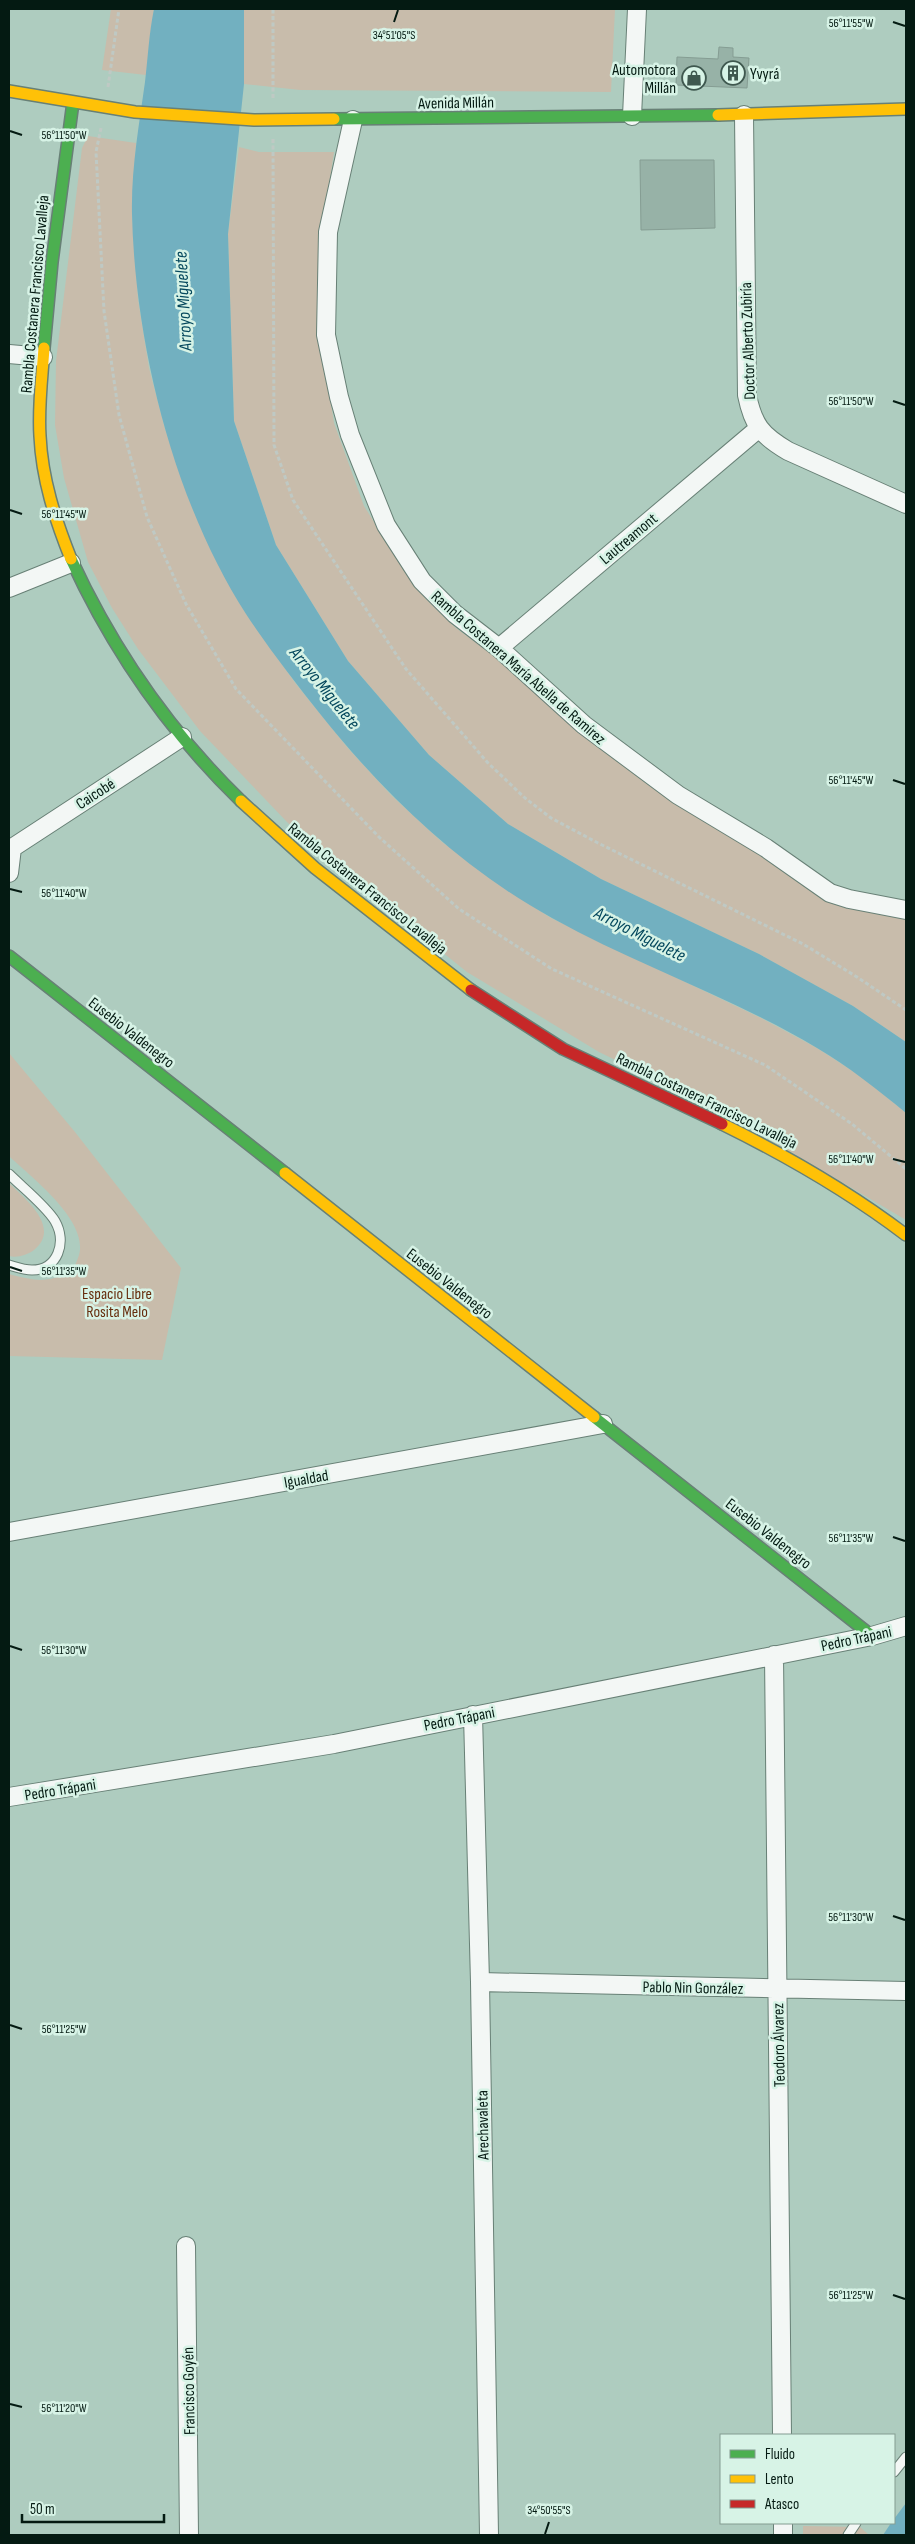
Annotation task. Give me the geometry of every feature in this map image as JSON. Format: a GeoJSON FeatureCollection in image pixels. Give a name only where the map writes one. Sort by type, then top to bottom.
{"type":"FeatureCollection","features":[{"type":"Feature","properties":{"kind":"street"},"geometry":{"type":"LineString","coordinates":[[632,116],[637,9]]}},
{"type":"Feature","properties":{"kind":"street","name":"Avenida Millán"},"geometry":{"type":"LineString","coordinates":[[9,91],[135,112],[254,120],[744,115],[906,109]]}},
{"type":"Feature","properties":{"kind":"street","name":"Rambla Costanera Francisco Lavalleja"},"geometry":{"type":"LineString","coordinates":[[73,102],[55,227],[43,356],[40,407],[42,445],[57,521],[71,563],[103,626],[182,736],[278,836],[316,871],[468,988],[562,1049],[790,1158],[847,1192],[906,1235]]}},
{"type":"Feature","properties":{"kind":"street","name":"Doctor Alberto Zubiría"},"geometry":{"type":"LineString","coordinates":[[744,115],[747,395],[758,429]]}},
{"type":"Feature","properties":{"kind":"street","name":"Rambla Costanera María Abella de Ramírez"},"geometry":{"type":"LineString","coordinates":[[354,120],[329,220],[326,262],[326,335],[339,397],[350,435],[382,516],[399,547],[422,581],[435,596],[498,648],[584,725],[678,795],[766,848],[830,893],[849,899],[906,910]]}},
{"type":"Feature","properties":{"kind":"street"},"geometry":{"type":"LineString","coordinates":[[9,354],[43,356]]}},
{"type":"Feature","properties":{"kind":"street"},"geometry":{"type":"LineString","coordinates":[[758,429],[788,451],[906,504]]}},
{"type":"Feature","properties":{"kind":"street","name":"Lautreamont"},"geometry":{"type":"LineString","coordinates":[[498,648],[758,429]]}},
{"type":"Feature","properties":{"kind":"street"},"geometry":{"type":"LineString","coordinates":[[9,588],[71,563]]}},
{"type":"Feature","properties":{"kind":"street","name":"Caicobé"},"geometry":{"type":"LineString","coordinates":[[10,849],[182,736]]}},
{"type":"Feature","properties":{"kind":"street"},"geometry":{"type":"LineString","coordinates":[[9,873],[10,849]]}},
{"type":"Feature","properties":{"kind":"street","name":"Eusebio Valdenegro"},"geometry":{"type":"LineString","coordinates":[[9,956],[872,1636]]}},
{"type":"Feature","properties":{"kind":"street","name":"Igualdad"},"geometry":{"type":"LineString","coordinates":[[9,1532],[603,1424]]}},
{"type":"Feature","properties":{"kind":"street","name":"Pedro Trápani"},"geometry":{"type":"LineString","coordinates":[[9,1797],[334,1744],[872,1636],[906,1626]]}},
{"type":"Feature","properties":{"kind":"street","name":"Teodoro Álvarez"},"geometry":{"type":"LineString","coordinates":[[774,1655],[782,2434]]}},
{"type":"Feature","properties":{"kind":"street","name":"Arechavaleta"},"geometry":{"type":"LineString","coordinates":[[473,1716],[480,1982],[489,2535]]}},
{"type":"Feature","properties":{"kind":"street","name":"Pablo Nin González"},"geometry":{"type":"LineString","coordinates":[[480,1982],[906,1991]]}},
{"type":"Feature","properties":{"kind":"street","name":"Francisco Goyén"},"geometry":{"type":"LineString","coordinates":[[186,2246],[189,2535]]}},
{"type":"Feature","properties":{"kind":"lane"},"geometry":{"type":"LineString","coordinates":[[9,1174],[55,1220],[62,1243],[54,1262],[44,1268],[32,1270],[9,1265]]}},
{"type":"Feature","properties":{"kind":"lane"},"geometry":{"type":"LineString","coordinates":[[895,2471],[906,2457]]}},
{"type":"Feature","properties":{"kind":"lane"},"geometry":{"type":"LineString","coordinates":[[848,2535],[855,2524]]}},
{"type":"Feature","properties":{"kind":"path"},"geometry":{"type":"LineString","coordinates":[[120,9],[97,162],[104,311],[119,415],[147,517],[186,604],[236,689],[380,837],[459,909],[552,969],[765,1065],[852,1124],[906,1169]]}},
{"type":"Feature","properties":{"kind":"path"},"geometry":{"type":"LineString","coordinates":[[273,9],[273,120]]}},
{"type":"Feature","properties":{"kind":"green space"},"geometry":{"type":"Polygon","coordinates":[[[111,9],[154,9],[146,75],[102,70],[111,9]]]}},
{"type":"Feature","properties":{"kind":"green space"},"geometry":{"type":"Polygon","coordinates":[[[244,9],[615,9],[611,92],[300,90],[244,84],[244,9]]]}},
{"type":"Feature","properties":{"kind":"green space"},"geometry":{"type":"Polygon","coordinates":[[[88,136],[136,143],[132,212],[138,299],[149,368],[165,429],[188,495],[245,612],[296,684],[347,747],[391,795],[442,842],[499,884],[551,918],[761,1018],[817,1048],[865,1079],[906,1113],[906,1220],[728,1115],[599,1052],[467,972],[336,867],[287,822],[200,731],[138,649],[112,608],[88,562],[64,478],[55,425],[56,361],[82,148],[88,136]]]}},
{"type":"Feature","properties":{"kind":"green space"},"geometry":{"type":"Polygon","coordinates":[[[239,147],[259,152],[334,152],[319,253],[318,320],[334,423],[364,506],[400,563],[426,599],[456,628],[779,863],[906,915],[906,1042],[853,1006],[759,954],[601,879],[508,824],[429,755],[348,661],[276,545],[234,421],[228,234],[239,147]]]}},
{"type":"Feature","properties":{"kind":"green space","name":"Espacio Libre Rosita Melo"},"geometry":{"type":"Polygon","coordinates":[[[9,1053],[75,1132],[181,1268],[162,1360],[9,1356],[9,1274],[40,1280],[55,1278],[72,1269],[75,1265],[80,1244],[76,1230],[57,1202],[9,1156],[9,1053]]]}},
{"type":"Feature","properties":{"kind":"green space"},"geometry":{"type":"Polygon","coordinates":[[[9,1183],[38,1214],[44,1232],[42,1241],[34,1250],[25,1255],[12,1257],[9,1256],[9,1183]]]}},
{"type":"Feature","properties":{"kind":"green space"},"geometry":{"type":"Polygon","coordinates":[[[803,2526],[860,2527],[869,2535],[803,2535],[803,2526]]]}},
{"type":"Feature","properties":{"kind":"water","name":"Arroyo Miguelete"},"geometry":{"type":"Polygon","coordinates":[[[154,9],[244,9],[244,84],[228,234],[234,421],[276,545],[348,661],[429,755],[508,824],[601,879],[759,954],[853,1006],[906,1042],[906,1113],[874,1087],[817,1048],[752,1013],[552,918],[519,898],[456,853],[398,801],[346,745],[282,665],[246,614],[221,570],[198,523],[179,473],[163,422],[150,369],[141,316],[135,264],[132,197],[136,148],[154,9]]]}},
{"type":"Feature","properties":{"kind":"water"},"geometry":{"type":"Polygon","coordinates":[[[906,2503],[906,2535],[883,2535],[890,2524],[895,2524],[895,2518],[906,2503]]]}},
{"type":"Feature","properties":{"kind":"building"},"geometry":{"type":"Polygon","coordinates":[[[719,47],[733,48],[733,57],[749,58],[747,88],[676,85],[677,57],[718,59],[719,47]]]}},
{"type":"Feature","properties":{"kind":"building"},"geometry":{"type":"Polygon","coordinates":[[[640,160],[714,160],[715,228],[641,230],[640,160]]]}},
{"type":"Feature","properties":{"kind":"traffic: fast"},"geometry":{"type":"LineString","coordinates":[[44,348],[52,262],[73,102]]}},
{"type":"Feature","properties":{"kind":"traffic: fast"},"geometry":{"type":"LineString","coordinates":[[334,119],[718,115]]}},
{"type":"Feature","properties":{"kind":"traffic: fast"},"geometry":{"type":"LineString","coordinates":[[71,559],[105,625],[145,688],[190,747],[241,801]]}},
{"type":"Feature","properties":{"kind":"traffic: fast"},"geometry":{"type":"LineString","coordinates":[[9,956],[285,1173]]}},
{"type":"Feature","properties":{"kind":"traffic: fast"},"geometry":{"type":"LineString","coordinates":[[594,1417],[872,1636]]}},
{"type":"Feature","properties":{"kind":"traffic: slow"},"geometry":{"type":"LineString","coordinates":[[9,91],[135,112],[254,120],[334,119]]}},
{"type":"Feature","properties":{"kind":"traffic: slow"},"geometry":{"type":"LineString","coordinates":[[718,115],[906,109]]}},
{"type":"Feature","properties":{"kind":"traffic: slow"},"geometry":{"type":"LineString","coordinates":[[44,348],[40,392],[40,436],[43,468],[50,499],[71,559]]}},
{"type":"Feature","properties":{"kind":"traffic: slow"},"geometry":{"type":"LineString","coordinates":[[241,801],[315,868],[471,990]]}},
{"type":"Feature","properties":{"kind":"traffic: slow"},"geometry":{"type":"LineString","coordinates":[[722,1124],[817,1175],[906,1235]]}},
{"type":"Feature","properties":{"kind":"traffic: slow"},"geometry":{"type":"LineString","coordinates":[[285,1173],[594,1417]]}},
{"type":"Feature","properties":{"kind":"traffic: jam"},"geometry":{"type":"LineString","coordinates":[[471,990],[563,1049],[722,1124]]}},
{"type":"Feature","properties":{"kind":"place","name":"Yvyrá"},"geometry":{"type":"Point","coordinates":[733,73]}},
{"type":"Feature","properties":{"kind":"place","name":"Automotora Millán"},"geometry":{"type":"Point","coordinates":[694,78]}}]}
